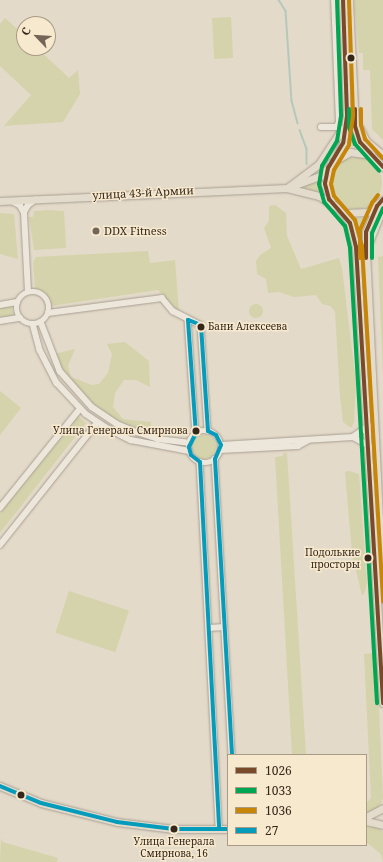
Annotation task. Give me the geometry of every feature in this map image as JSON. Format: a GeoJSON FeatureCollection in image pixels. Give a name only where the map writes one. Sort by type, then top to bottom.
{"type":"FeatureCollection","features":[{"type":"Feature","properties":{"kind":"main road"},"geometry":{"type":"LineString","coordinates":[[332,204],[325,189],[328,168],[335,159],[343,143],[347,116],[344,1]]}},
{"type":"Feature","properties":{"kind":"main road"},"geometry":{"type":"LineString","coordinates":[[344,1],[355,107],[355,126],[360,142],[371,155],[382,162]]}},
{"type":"Feature","properties":{"kind":"main road"},"geometry":{"type":"LineString","coordinates":[[287,188],[319,164],[339,137],[343,126],[346,83]]}},
{"type":"Feature","properties":{"kind":"main road"},"geometry":{"type":"LineString","coordinates":[[355,107],[360,130],[366,141],[382,162]]}},
{"type":"Feature","properties":{"kind":"main road"},"geometry":{"type":"LineString","coordinates":[[335,159],[355,151],[371,155]]}},
{"type":"Feature","properties":{"kind":"main road","name":"улица 43-й Армии"},"geometry":{"type":"LineString","coordinates":[[287,188],[320,176],[328,168]]}},
{"type":"Feature","properties":{"kind":"main road","name":"улица 43-й Армии"},"geometry":{"type":"LineString","coordinates":[[0,201],[287,188],[319,196],[341,210]]}},
{"type":"Feature","properties":{"kind":"main road"},"geometry":{"type":"LineString","coordinates":[[341,210],[362,214],[381,203]]}},
{"type":"Feature","properties":{"kind":"main road"},"geometry":{"type":"LineString","coordinates":[[381,203],[366,232],[366,252],[383,600]]}},
{"type":"Feature","properties":{"kind":"main road"},"geometry":{"type":"LineString","coordinates":[[341,210],[350,223],[356,247],[370,446],[383,702]]}},
{"type":"Feature","properties":{"kind":"main road"},"geometry":{"type":"LineString","coordinates":[[0,786],[41,803],[117,822],[174,829],[227,829]]}},
{"type":"Feature","properties":{"kind":"main road"},"geometry":{"type":"LineString","coordinates":[[367,816],[383,808]]}},
{"type":"Feature","properties":{"kind":"main road"},"geometry":{"type":"LineString","coordinates":[[367,821],[383,825]]}},
{"type":"Feature","properties":{"kind":"street"},"geometry":{"type":"LineString","coordinates":[[321,127],[337,127],[339,122],[334,0]]}},
{"type":"Feature","properties":{"kind":"street"},"geometry":{"type":"LineString","coordinates":[[24,212],[28,205],[36,199]]}},
{"type":"Feature","properties":{"kind":"street"},"geometry":{"type":"LineString","coordinates":[[0,305],[18,302],[28,292],[24,212],[20,205],[11,200]]}},
{"type":"Feature","properties":{"kind":"street"},"geometry":{"type":"LineString","coordinates":[[28,292],[38,293],[46,299],[48,313]]}},
{"type":"Feature","properties":{"kind":"street"},"geometry":{"type":"LineString","coordinates":[[0,321],[20,318],[33,324],[41,322],[48,313],[162,298],[173,311],[188,320],[201,325],[208,431]]}},
{"type":"Feature","properties":{"kind":"street"},"geometry":{"type":"LineString","coordinates":[[18,302],[17,310],[20,318]]}},
{"type":"Feature","properties":{"kind":"street"},"geometry":{"type":"LineString","coordinates":[[188,320],[196,433],[189,443],[189,452]]}},
{"type":"Feature","properties":{"kind":"street"},"geometry":{"type":"LineString","coordinates":[[41,322],[54,359],[73,389],[92,407],[117,424],[158,439],[189,443]]}},
{"type":"Feature","properties":{"kind":"street"},"geometry":{"type":"LineString","coordinates":[[33,324],[40,350],[57,383],[80,409],[113,432],[153,446],[189,452],[200,462],[220,829]]}},
{"type":"Feature","properties":{"kind":"street"},"geometry":{"type":"LineString","coordinates":[[67,395],[73,389]]}},
{"type":"Feature","properties":{"kind":"street"},"geometry":{"type":"LineString","coordinates":[[0,508],[80,409]]}},
{"type":"Feature","properties":{"kind":"street"},"geometry":{"type":"LineString","coordinates":[[0,545],[97,422]]}},
{"type":"Feature","properties":{"kind":"street"},"geometry":{"type":"LineString","coordinates":[[113,432],[117,424]]}},
{"type":"Feature","properties":{"kind":"street"},"geometry":{"type":"LineString","coordinates":[[352,437],[368,426]]}},
{"type":"Feature","properties":{"kind":"street"},"geometry":{"type":"LineString","coordinates":[[196,433],[208,431],[216,435],[221,448],[215,459],[232,754]]}},
{"type":"Feature","properties":{"kind":"street"},"geometry":{"type":"LineString","coordinates":[[221,448],[287,444],[308,440],[352,437],[370,446]]}},
{"type":"Feature","properties":{"kind":"street"},"geometry":{"type":"LineString","coordinates":[[200,462],[215,459]]}},
{"type":"Feature","properties":{"kind":"street"},"geometry":{"type":"LineString","coordinates":[[209,628],[224,627]]}},
{"type":"Feature","properties":{"kind":"shaded area"},"geometry":{"type":"Polygon","coordinates":[[[354,0],[383,0],[383,140],[372,129],[370,70],[363,70],[363,53],[359,53],[354,0]]]}},
{"type":"Feature","properties":{"kind":"shaded area"},"geometry":{"type":"Polygon","coordinates":[[[231,17],[233,58],[214,59],[212,18],[231,17]]]}},
{"type":"Feature","properties":{"kind":"shaded area"},"geometry":{"type":"Polygon","coordinates":[[[5,18],[16,28],[16,56],[46,56],[69,78],[78,70],[80,94],[63,122],[4,126],[31,95],[0,66],[0,24],[5,18]]]}},
{"type":"Feature","properties":{"kind":"shaded area"},"geometry":{"type":"Polygon","coordinates":[[[350,122],[353,134],[359,146],[342,147],[350,122]]]}},
{"type":"Feature","properties":{"kind":"shaded area"},"geometry":{"type":"Polygon","coordinates":[[[351,157],[361,157],[370,161],[378,169],[382,178],[382,188],[378,197],[370,205],[361,209],[351,209],[342,205],[334,197],[330,188],[330,178],[334,169],[342,161],[351,157]]]}},
{"type":"Feature","properties":{"kind":"shaded area"},"geometry":{"type":"Polygon","coordinates":[[[319,179],[319,193],[305,189],[304,186],[319,179]]]}},
{"type":"Feature","properties":{"kind":"shaded area"},"geometry":{"type":"Polygon","coordinates":[[[275,205],[286,213],[287,236],[301,269],[339,258],[342,268],[356,383],[354,422],[351,428],[343,422],[335,311],[330,306],[322,304],[316,295],[294,297],[279,292],[268,293],[266,279],[257,274],[256,261],[260,255],[271,248],[264,228],[269,221],[269,206],[275,205]]]}},
{"type":"Feature","properties":{"kind":"shaded area"},"geometry":{"type":"Polygon","coordinates":[[[34,211],[64,211],[66,248],[34,250],[29,217],[33,217],[34,211]]]}},
{"type":"Feature","properties":{"kind":"shaded area"},"geometry":{"type":"Polygon","coordinates":[[[0,213],[14,214],[18,259],[0,254],[0,213]]]}},
{"type":"Feature","properties":{"kind":"shaded area"},"geometry":{"type":"Polygon","coordinates":[[[369,217],[363,235],[361,248],[353,219],[369,217]]]}},
{"type":"Feature","properties":{"kind":"shaded area"},"geometry":{"type":"Polygon","coordinates":[[[148,251],[150,263],[175,260],[179,312],[158,290],[51,306],[47,297],[35,290],[33,262],[36,257],[148,251]]]}},
{"type":"Feature","properties":{"kind":"shaded area"},"geometry":{"type":"Polygon","coordinates":[[[383,256],[383,375],[378,257],[383,256]]]}},
{"type":"Feature","properties":{"kind":"shaded area"},"geometry":{"type":"Polygon","coordinates":[[[253,304],[259,304],[263,308],[263,314],[259,318],[253,318],[249,314],[249,308],[253,304]]]}},
{"type":"Feature","properties":{"kind":"shaded area"},"geometry":{"type":"Polygon","coordinates":[[[12,306],[13,316],[0,317],[0,308],[12,306]]]}},
{"type":"Feature","properties":{"kind":"shaded area"},"geometry":{"type":"Polygon","coordinates":[[[125,342],[149,361],[150,387],[136,380],[124,380],[115,393],[113,407],[123,419],[151,422],[151,432],[116,422],[91,404],[64,373],[54,354],[75,349],[68,366],[71,377],[92,385],[99,384],[108,373],[112,354],[107,344],[125,342]]]}},
{"type":"Feature","properties":{"kind":"shaded area"},"geometry":{"type":"Polygon","coordinates":[[[0,391],[21,408],[0,435],[0,391]]]}},
{"type":"Feature","properties":{"kind":"shaded area"},"geometry":{"type":"Polygon","coordinates":[[[77,415],[86,423],[0,533],[0,513],[73,424],[71,422],[77,415]]]}},
{"type":"Feature","properties":{"kind":"shaded area"},"geometry":{"type":"Polygon","coordinates":[[[204,435],[212,439],[216,447],[212,455],[204,459],[196,455],[192,447],[196,439],[204,435]]]}},
{"type":"Feature","properties":{"kind":"shaded area"},"geometry":{"type":"Polygon","coordinates":[[[283,453],[287,453],[306,754],[292,754],[275,457],[283,456],[283,453]]]}},
{"type":"Feature","properties":{"kind":"shaded area"},"geometry":{"type":"Polygon","coordinates":[[[349,471],[359,474],[367,583],[365,592],[362,596],[352,553],[345,472],[349,471]]]}},
{"type":"Feature","properties":{"kind":"shaded area"},"geometry":{"type":"Polygon","coordinates":[[[69,591],[129,610],[115,652],[55,633],[69,591]]]}},
{"type":"Feature","properties":{"kind":"shaded area"},"geometry":{"type":"Polygon","coordinates":[[[373,653],[377,663],[383,798],[379,809],[367,815],[367,802],[371,798],[364,654],[373,653]]]}},
{"type":"Feature","properties":{"kind":"shaded area"},"geometry":{"type":"Polygon","coordinates":[[[367,826],[377,827],[383,832],[383,862],[381,854],[367,843],[367,826]]]}},
{"type":"Feature","properties":{"kind":"shaded area"},"geometry":{"type":"Polygon","coordinates":[[[1,838],[3,842],[58,858],[57,862],[0,862],[1,838]]]}},
{"type":"Feature","properties":{"kind":"waterway"},"geometry":{"type":"LineString","coordinates":[[279,0],[286,11],[292,101],[298,123]]}},
{"type":"Feature","properties":{"kind":"waterway"},"geometry":{"type":"LineString","coordinates":[[300,130],[307,149],[307,164]]}},
{"type":"Feature","properties":{"kind":"transit line","name":"1033"},"geometry":{"type":"LineString","coordinates":[[337,0],[341,116],[337,141],[322,166],[319,184],[324,202],[345,226],[350,248],[377,703]]}},
{"type":"Feature","properties":{"kind":"transit line","name":"1026"},"geometry":{"type":"LineString","coordinates":[[343,0],[347,116],[343,143],[328,168],[325,184],[329,199],[350,223],[356,247],[383,703]]}},
{"type":"Feature","properties":{"kind":"transit line","name":"1036"},"geometry":{"type":"LineString","coordinates":[[349,0],[353,116],[349,145],[334,170],[331,184],[334,196],[355,220],[362,246],[383,601]]}},
{"type":"Feature","properties":{"kind":"transit line","name":"1033"},"geometry":{"type":"LineString","coordinates":[[349,109],[349,127],[355,144],[379,171]]}},
{"type":"Feature","properties":{"kind":"transit line","name":"1026"},"geometry":{"type":"LineString","coordinates":[[355,109],[355,126],[360,142],[383,167]]}},
{"type":"Feature","properties":{"kind":"transit line","name":"1036"},"geometry":{"type":"LineString","coordinates":[[361,109],[361,125],[365,139],[383,158]]}},
{"type":"Feature","properties":{"kind":"transit line","name":"1036"},"geometry":{"type":"LineString","coordinates":[[360,258],[360,230],[372,203],[378,195]]}},
{"type":"Feature","properties":{"kind":"transit line","name":"1026"},"geometry":{"type":"LineString","coordinates":[[366,258],[366,232],[377,206],[383,199]]}},
{"type":"Feature","properties":{"kind":"transit line","name":"1033"},"geometry":{"type":"LineString","coordinates":[[372,258],[372,233],[383,208]]}},
{"type":"Feature","properties":{"kind":"transit line","name":"27"},"geometry":{"type":"LineString","coordinates":[[208,431],[201,325],[188,320],[196,433],[189,447],[191,455],[200,462],[219,829]]}},
{"type":"Feature","properties":{"kind":"transit line","name":"27"},"geometry":{"type":"LineString","coordinates":[[208,431],[216,435],[221,445],[215,459],[232,754]]}},
{"type":"Feature","properties":{"kind":"transit line","name":"27"},"geometry":{"type":"LineString","coordinates":[[0,786],[41,803],[117,822],[174,829],[227,829]]}},
{"type":"Feature","properties":{"kind":"place","name":"DDX Fitness"},"geometry":{"type":"Point","coordinates":[96,231]}},
{"type":"Feature","properties":{"kind":"place","name":"Бани Алексеева"},"geometry":{"type":"Point","coordinates":[201,327]}},
{"type":"Feature","properties":{"kind":"place","name":"Улица Генерала Смирнова"},"geometry":{"type":"Point","coordinates":[196,431]}},
{"type":"Feature","properties":{"kind":"place","name":"Подолькие просторы"},"geometry":{"type":"Point","coordinates":[368,558]}},
{"type":"Feature","properties":{"kind":"place","name":"Улица Генерала Смирнова, 16"},"geometry":{"type":"Point","coordinates":[174,829]}}]}
